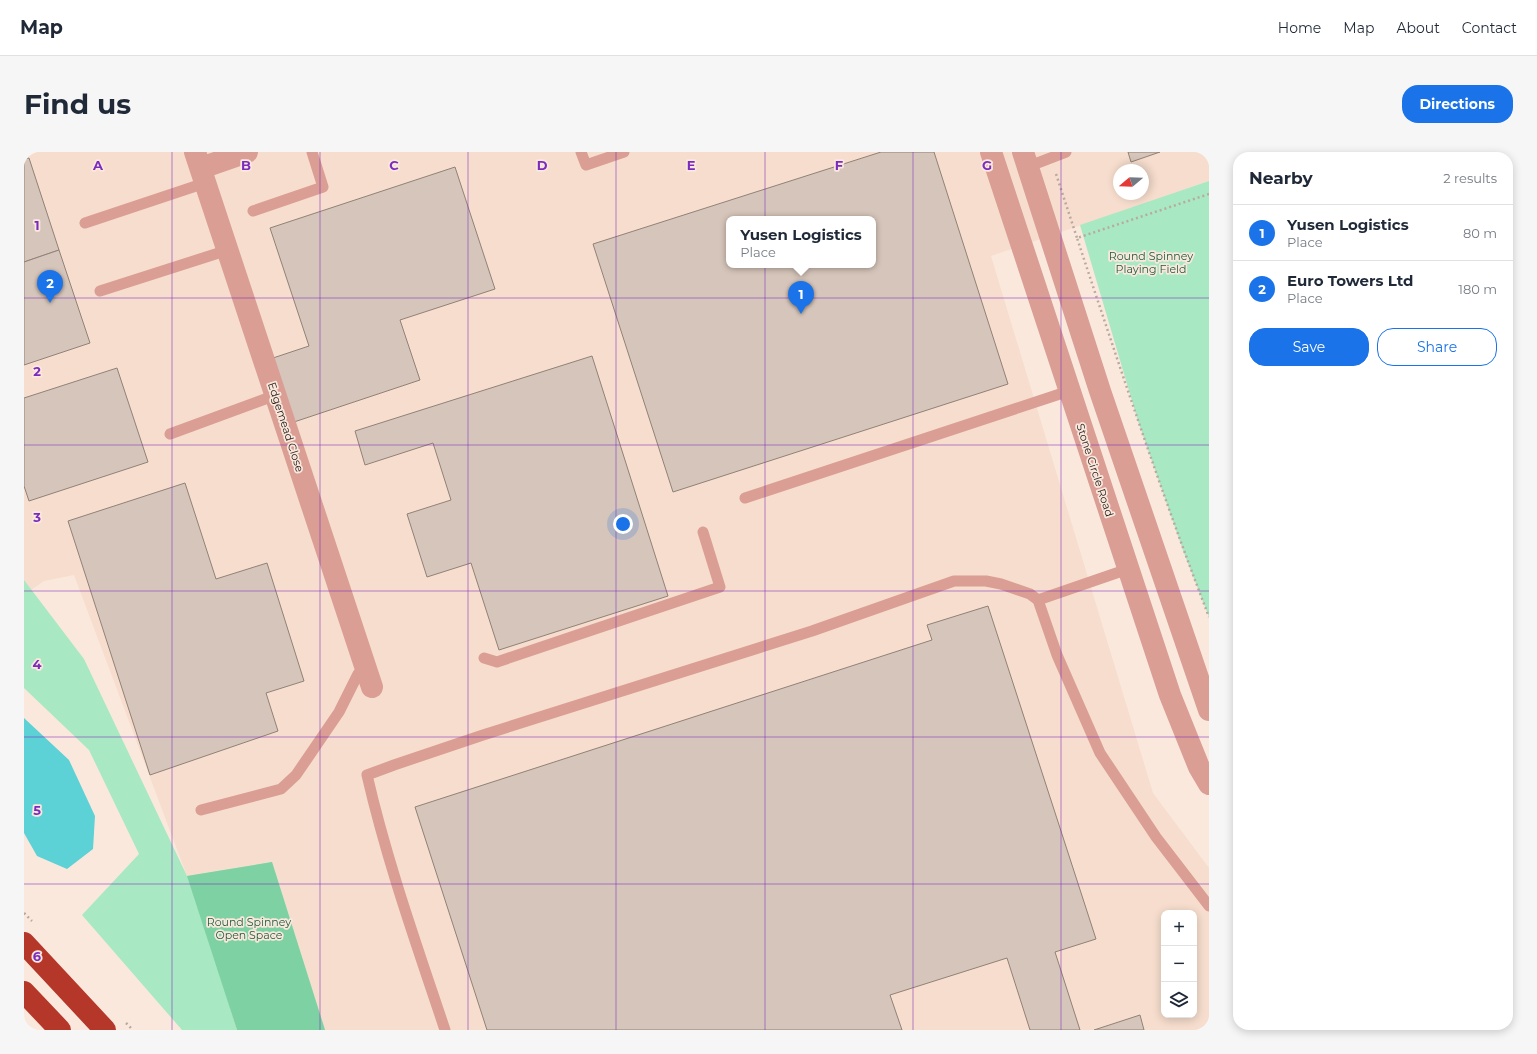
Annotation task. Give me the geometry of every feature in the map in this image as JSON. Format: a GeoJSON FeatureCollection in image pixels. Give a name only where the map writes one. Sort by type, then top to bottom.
{"type":"FeatureCollection","features":[{"type":"Feature","properties":{"kind":"highway"},"geometry":{"type":"LineString","coordinates":[[24,943],[105,1030]]}},
{"type":"Feature","properties":{"kind":"highway"},"geometry":{"type":"LineString","coordinates":[[24,992],[60,1030]]}},
{"type":"Feature","properties":{"kind":"street"},"geometry":{"type":"LineString","coordinates":[[200,168],[247,152]]}},
{"type":"Feature","properties":{"kind":"street","name":"Stone Circle Road"},"geometry":{"type":"LineString","coordinates":[[991,152],[1170,695],[1199,767],[1209,784]]}},
{"type":"Feature","properties":{"kind":"street"},"geometry":{"type":"LineString","coordinates":[[1025,160],[1097,383],[1209,710]]}},
{"type":"Feature","properties":{"kind":"street","name":"Edgemead Close"},"geometry":{"type":"LineString","coordinates":[[200,168],[372,687]]}},
{"type":"Feature","properties":{"kind":"lane"},"geometry":{"type":"LineString","coordinates":[[253,211],[323,187],[312,152]]}},
{"type":"Feature","properties":{"kind":"lane"},"geometry":{"type":"LineString","coordinates":[[581,152],[586,165],[624,152]]}},
{"type":"Feature","properties":{"kind":"lane"},"geometry":{"type":"LineString","coordinates":[[1025,160],[1051,158],[1066,152]]}},
{"type":"Feature","properties":{"kind":"lane"},"geometry":{"type":"LineString","coordinates":[[85,223],[200,168]]}},
{"type":"Feature","properties":{"kind":"lane"},"geometry":{"type":"LineString","coordinates":[[100,291],[228,250]]}},
{"type":"Feature","properties":{"kind":"lane"},"geometry":{"type":"LineString","coordinates":[[745,498],[1069,391]]}},
{"type":"Feature","properties":{"kind":"lane"},"geometry":{"type":"LineString","coordinates":[[170,434],[276,395]]}},
{"type":"Feature","properties":{"kind":"lane"},"geometry":{"type":"LineString","coordinates":[[484,658],[497,662],[720,587],[703,532]]}},
{"type":"Feature","properties":{"kind":"lane"},"geometry":{"type":"LineString","coordinates":[[1038,600],[1128,569]]}},
{"type":"Feature","properties":{"kind":"lane"},"geometry":{"type":"LineString","coordinates":[[445,1030],[413,934],[367,776],[394,765],[483,735],[812,632],[954,582],[986,581],[1001,584],[1030,594],[1038,600],[1057,655],[1100,753],[1156,837],[1209,906]]}},
{"type":"Feature","properties":{"kind":"lane"},"geometry":{"type":"LineString","coordinates":[[201,810],[281,789],[296,775],[339,712],[358,674],[365,666]]}},
{"type":"Feature","properties":{"kind":"path"},"geometry":{"type":"LineString","coordinates":[[1051,158],[1138,421],[1184,552],[1209,617]]}},
{"type":"Feature","properties":{"kind":"path"},"geometry":{"type":"LineString","coordinates":[[1077,238],[1209,194]]}},
{"type":"Feature","properties":{"kind":"shaded area"},"geometry":{"type":"Polygon","coordinates":[[[24,152],[1209,152],[1209,181],[991,256],[1153,793],[1209,868],[1209,1030],[325,1030],[272,862],[187,876],[74,575],[44,581],[24,595],[24,152]]]}},
{"type":"Feature","properties":{"kind":"green space","name":"Round Spinney Playing Field"},"geometry":{"type":"Polygon","coordinates":[[[1209,181],[1209,617],[1184,553],[1138,421],[1080,225],[1209,181]]]}},
{"type":"Feature","properties":{"kind":"green space"},"geometry":{"type":"Polygon","coordinates":[[[24,580],[84,659],[187,876],[272,862],[325,1030],[226,995],[237,1030],[182,1030],[82,915],[139,854],[89,750],[24,688],[24,580]]]}},
{"type":"Feature","properties":{"kind":"green space","name":"Round Spinney Open Space"},"geometry":{"type":"Polygon","coordinates":[[[272,862],[325,1030],[237,1030],[187,876],[272,862]]]}},
{"type":"Feature","properties":{"kind":"water"},"geometry":{"type":"Polygon","coordinates":[[[24,718],[69,760],[95,816],[93,849],[67,869],[37,856],[24,833],[24,718]]]}},
{"type":"Feature","properties":{"kind":"building"},"geometry":{"type":"Polygon","coordinates":[[[881,152],[934,152],[1008,384],[673,492],[593,244],[881,152]]]}},
{"type":"Feature","properties":{"kind":"building"},"geometry":{"type":"Polygon","coordinates":[[[1128,152],[1160,152],[1131,162],[1128,152]]]}},
{"type":"Feature","properties":{"kind":"building"},"geometry":{"type":"Polygon","coordinates":[[[29,158],[59,250],[24,262],[24,159],[29,158]]]}},
{"type":"Feature","properties":{"kind":"building"},"geometry":{"type":"Polygon","coordinates":[[[455,167],[495,289],[400,320],[420,380],[294,422],[273,358],[309,346],[270,228],[455,167]]]}},
{"type":"Feature","properties":{"kind":"building"},"geometry":{"type":"Polygon","coordinates":[[[59,250],[90,343],[24,365],[24,262],[59,250]]]}},
{"type":"Feature","properties":{"kind":"building"},"geometry":{"type":"Polygon","coordinates":[[[592,356],[668,596],[499,650],[471,563],[427,577],[407,514],[451,500],[433,443],[365,465],[355,431],[592,356]]]}},
{"type":"Feature","properties":{"kind":"building"},"geometry":{"type":"Polygon","coordinates":[[[117,368],[148,462],[29,501],[24,486],[24,398],[117,368]]]}},
{"type":"Feature","properties":{"kind":"building"},"geometry":{"type":"Polygon","coordinates":[[[185,483],[216,579],[267,563],[304,681],[266,693],[278,731],[150,775],[68,521],[185,483]]]}},
{"type":"Feature","properties":{"kind":"building"},"geometry":{"type":"Polygon","coordinates":[[[988,606],[1096,939],[1055,952],[1080,1030],[1030,1030],[1007,958],[890,995],[902,1030],[487,1030],[415,807],[932,640],[927,625],[988,606]]]}},
{"type":"Feature","properties":{"kind":"building"},"geometry":{"type":"Polygon","coordinates":[[[1140,1015],[1144,1030],[1094,1030],[1140,1015]]]}},
{"type":"Feature","properties":{"kind":"place","name":"Euro Towers Ltd"},"geometry":{"type":"Point","coordinates":[50,303]}},
{"type":"Feature","properties":{"kind":"place","name":"Yusen Logistics"},"geometry":{"type":"Point","coordinates":[801,314]}}]}
